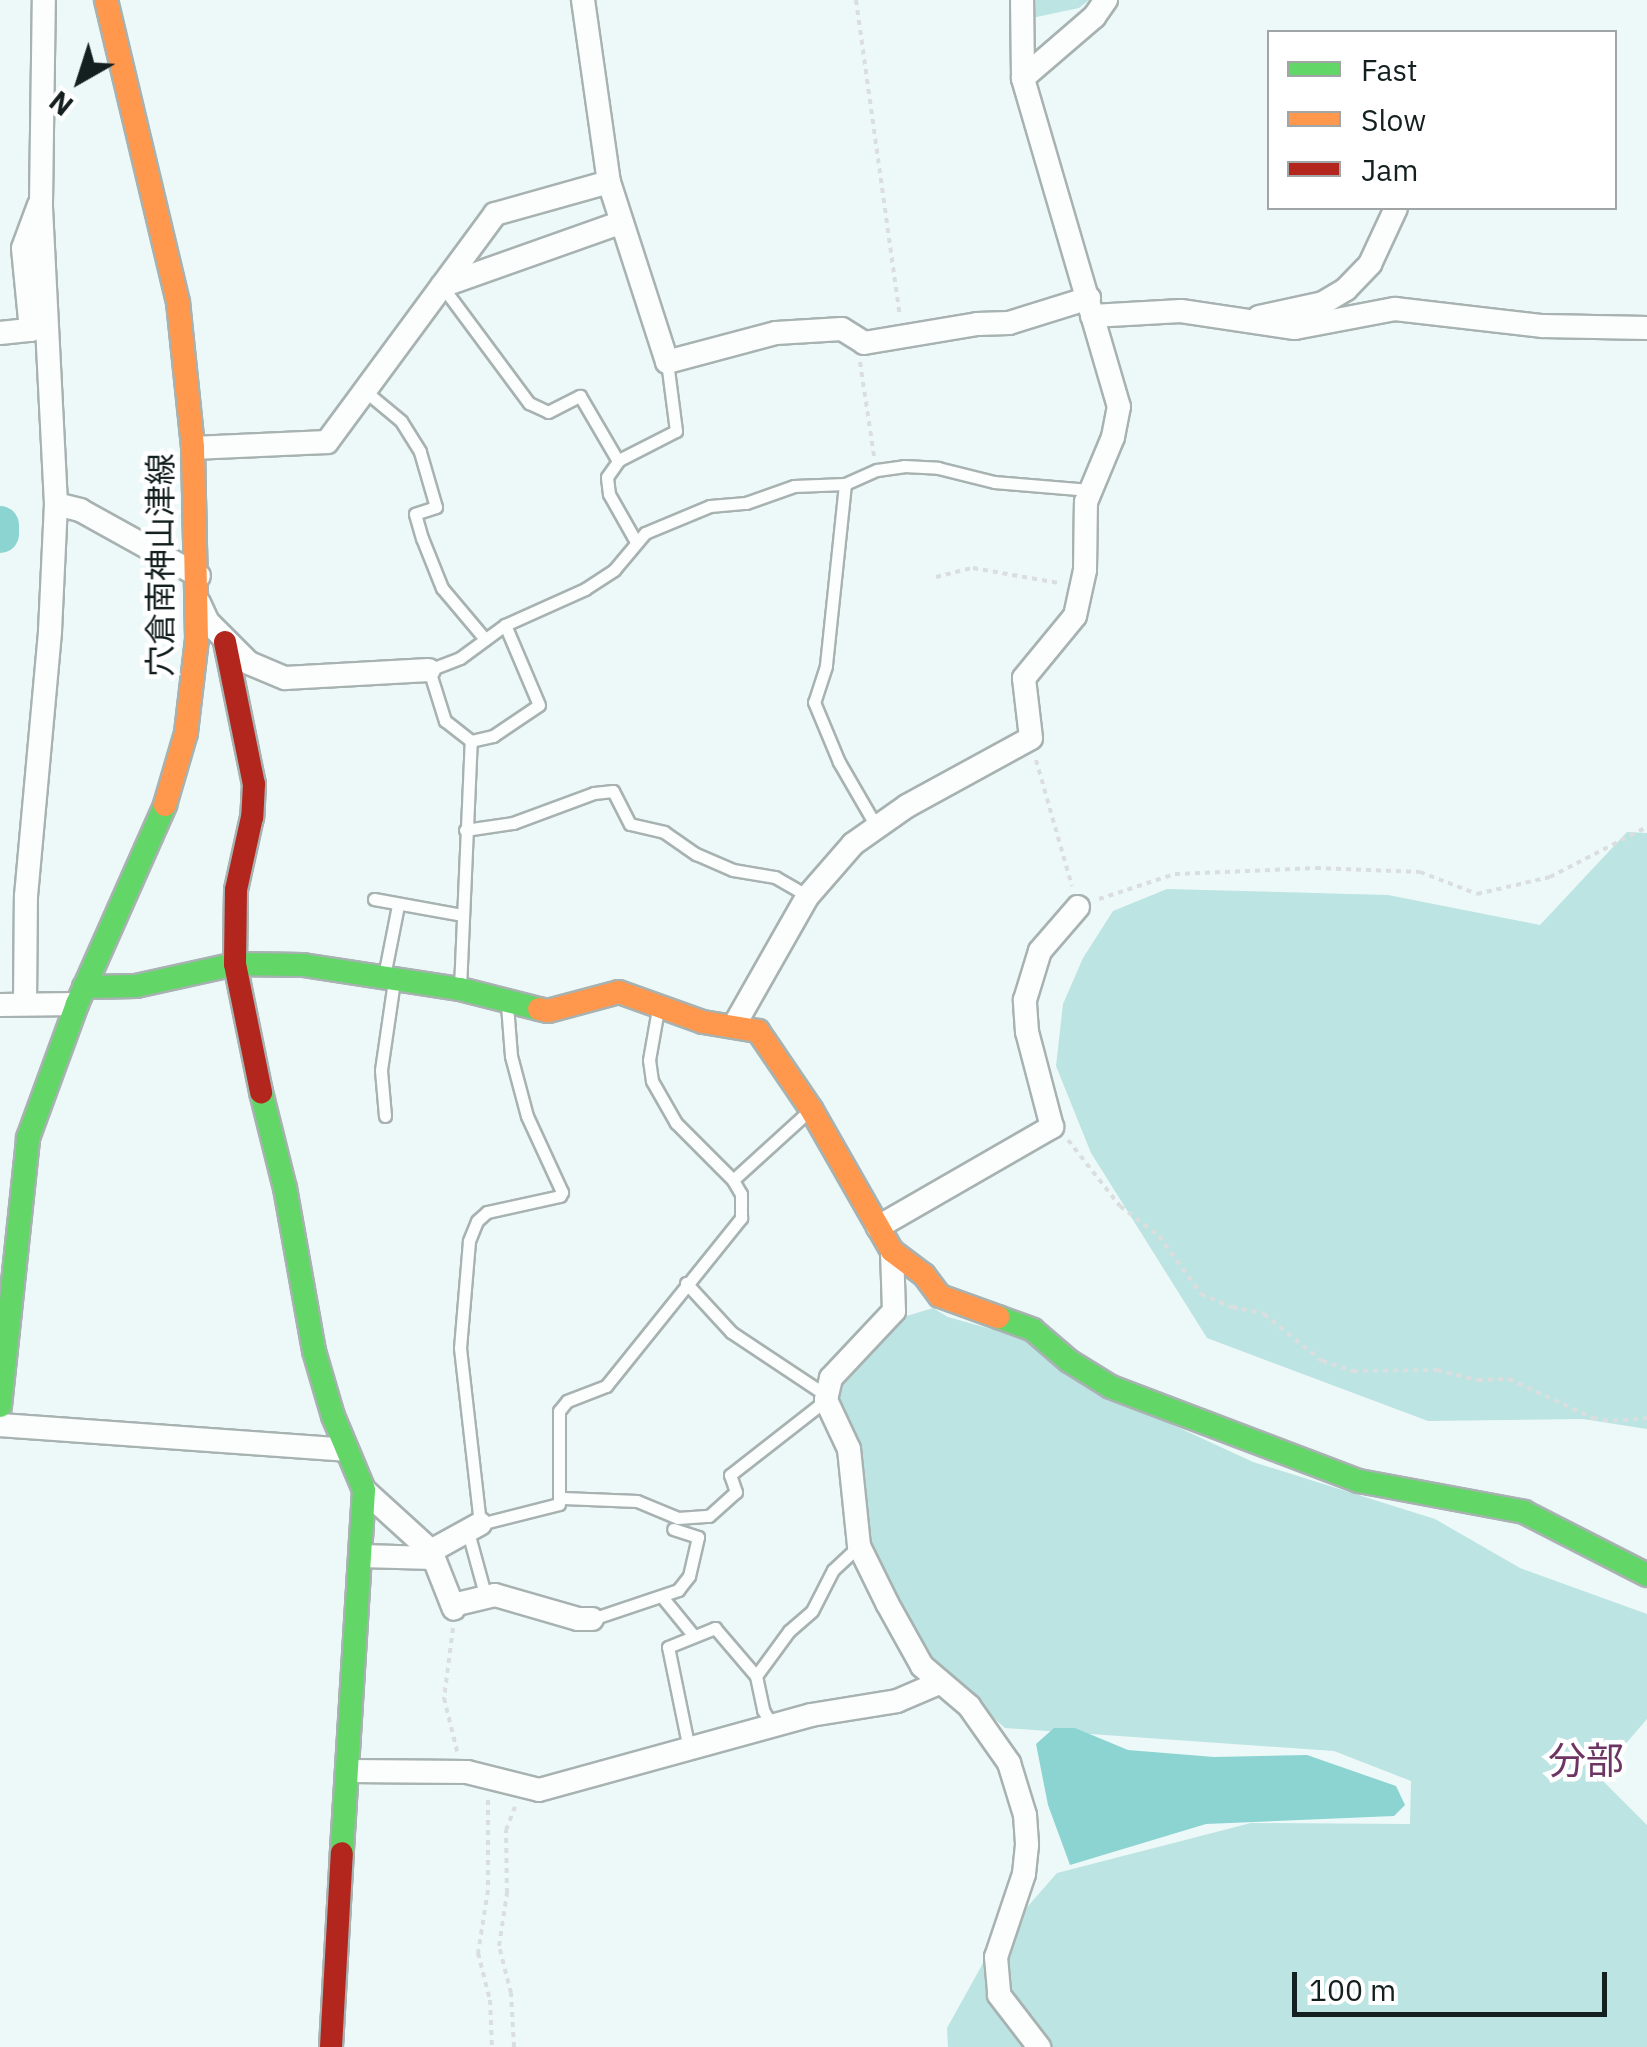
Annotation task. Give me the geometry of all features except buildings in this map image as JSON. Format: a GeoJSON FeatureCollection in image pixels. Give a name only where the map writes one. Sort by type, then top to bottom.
{"type":"FeatureCollection","features":[{"type":"Feature","properties":{"kind":"street"},"geometry":{"type":"LineString","coordinates":[[44,0],[41,202],[56,504],[49,646],[26,896],[11,1005],[136,986],[235,964],[303,964],[460,988],[548,1011],[619,992],[704,1022],[736,1024],[758,1031],[811,1109],[892,1251],[894,1310],[832,1378],[826,1398],[849,1449],[860,1546],[910,1646],[939,1683],[989,1730],[1009,1763],[1024,1815],[1024,1874],[996,1958],[999,1995],[1039,2047]]}},
{"type":"Feature","properties":{"kind":"street","name":"穴倉南神山津線"},"geometry":{"type":"LineString","coordinates":[[0,1406],[28,1138],[80,995],[165,805],[178,766],[191,705],[199,603],[193,448],[172,266],[106,0]]}},
{"type":"Feature","properties":{"kind":"street"},"geometry":{"type":"LineString","coordinates":[[583,0],[609,182],[667,362],[776,333],[827,328],[854,334],[864,343],[977,324],[1009,324],[1091,307],[1181,311],[1276,327],[1314,328],[1368,312],[1395,309],[1542,326],[1647,328]]}},
{"type":"Feature","properties":{"kind":"street"},"geometry":{"type":"LineString","coordinates":[[736,1024],[808,896],[840,858],[876,826],[1031,738],[1024,678],[1067,629],[1083,587],[1090,490],[1113,437],[1120,407],[1024,78],[1022,0]]}},
{"type":"Feature","properties":{"kind":"street"},"geometry":{"type":"LineString","coordinates":[[1024,78],[1106,0]]}},
{"type":"Feature","properties":{"kind":"street"},"geometry":{"type":"LineString","coordinates":[[193,448],[327,442],[495,214],[609,182]]}},
{"type":"Feature","properties":{"kind":"street"},"geometry":{"type":"LineString","coordinates":[[0,334],[31,330],[24,248],[33,212],[41,202]]}},
{"type":"Feature","properties":{"kind":"street"},"geometry":{"type":"LineString","coordinates":[[1246,320],[1323,303],[1346,290],[1370,264],[1395,210]]}},
{"type":"Feature","properties":{"kind":"street"},"geometry":{"type":"LineString","coordinates":[[442,286],[620,223]]}},
{"type":"Feature","properties":{"kind":"street"},"geometry":{"type":"LineString","coordinates":[[56,504],[80,510],[199,576]]}},
{"type":"Feature","properties":{"kind":"street"},"geometry":{"type":"LineString","coordinates":[[199,603],[225,642],[248,663],[285,678],[314,680],[429,670]]}},
{"type":"Feature","properties":{"kind":"street"},"geometry":{"type":"LineString","coordinates":[[225,642],[254,784],[252,818],[236,890],[235,964],[248,1042],[286,1188],[314,1350],[345,1450],[364,1490],[432,1554],[454,1607],[485,1594],[578,1619],[592,1619]]}},
{"type":"Feature","properties":{"kind":"street"},"geometry":{"type":"LineString","coordinates":[[878,1228],[1052,1127],[1027,1032],[1025,1000],[1040,951],[1078,907]]}},
{"type":"Feature","properties":{"kind":"street"},"geometry":{"type":"LineString","coordinates":[[892,1251],[906,1258],[940,1296],[1021,1324],[1111,1386],[1359,1481],[1524,1512],[1647,1575]]}},
{"type":"Feature","properties":{"kind":"street"},"geometry":{"type":"LineString","coordinates":[[0,1425],[345,1450]]}},
{"type":"Feature","properties":{"kind":"street"},"geometry":{"type":"LineString","coordinates":[[331,2047],[364,1490]]}},
{"type":"Feature","properties":{"kind":"street"},"geometry":{"type":"LineString","coordinates":[[361,1556],[432,1554],[474,1528]]}},
{"type":"Feature","properties":{"kind":"street"},"geometry":{"type":"LineString","coordinates":[[350,1771],[478,1776],[520,1789],[558,1787],[772,1725],[896,1702],[939,1683]]}},
{"type":"Feature","properties":{"kind":"lane"},"geometry":{"type":"LineString","coordinates":[[442,286],[530,403],[548,412],[580,396],[618,460]]}},
{"type":"Feature","properties":{"kind":"lane"},"geometry":{"type":"LineString","coordinates":[[471,741],[445,721],[429,670],[460,658],[504,624],[585,589],[630,554],[634,540],[609,494],[608,472],[618,460],[676,431],[667,362]]}},
{"type":"Feature","properties":{"kind":"lane"},"geometry":{"type":"LineString","coordinates":[[365,391],[401,421],[420,452],[436,508],[416,514],[422,538],[442,588],[485,639]]}},
{"type":"Feature","properties":{"kind":"lane"},"geometry":{"type":"LineString","coordinates":[[634,540],[710,506],[746,504],[794,486],[846,484],[877,470],[938,468],[994,482],[1090,490]]}},
{"type":"Feature","properties":{"kind":"lane"},"geometry":{"type":"LineString","coordinates":[[846,484],[826,666],[814,702],[839,762],[876,826]]}},
{"type":"Feature","properties":{"kind":"lane"},"geometry":{"type":"LineString","coordinates":[[471,741],[493,736],[538,706],[504,624]]}},
{"type":"Feature","properties":{"kind":"lane"},"geometry":{"type":"LineString","coordinates":[[460,988],[471,741]]}},
{"type":"Feature","properties":{"kind":"lane"},"geometry":{"type":"LineString","coordinates":[[465,830],[512,822],[594,793],[613,791],[630,824],[664,832],[696,854],[740,872],[774,877],[808,896]]}},
{"type":"Feature","properties":{"kind":"lane"},"geometry":{"type":"LineString","coordinates":[[374,899],[462,915]]}},
{"type":"Feature","properties":{"kind":"lane"},"geometry":{"type":"LineString","coordinates":[[385,1116],[382,1070],[398,905]]}},
{"type":"Feature","properties":{"kind":"lane"},"geometry":{"type":"LineString","coordinates":[[485,1594],[474,1528],[460,1348],[471,1233],[487,1212],[560,1196],[562,1192],[527,1116],[511,1056],[506,1001]]}},
{"type":"Feature","properties":{"kind":"lane"},"geometry":{"type":"LineString","coordinates":[[563,1498],[556,1467],[559,1411],[567,1401],[606,1386],[741,1218],[740,1194],[733,1180],[688,1138],[652,1081],[648,1060],[659,1007]]}},
{"type":"Feature","properties":{"kind":"lane"},"geometry":{"type":"LineString","coordinates":[[733,1180],[811,1109]]}},
{"type":"Feature","properties":{"kind":"lane"},"geometry":{"type":"LineString","coordinates":[[474,1528],[549,1510],[563,1498],[638,1500],[678,1518],[709,1516],[736,1492],[730,1475],[826,1398],[731,1332],[686,1284]]}},
{"type":"Feature","properties":{"kind":"lane"},"geometry":{"type":"LineString","coordinates":[[592,1619],[678,1590],[689,1576],[698,1537],[674,1529]]}},
{"type":"Feature","properties":{"kind":"lane"},"geometry":{"type":"LineString","coordinates":[[772,1725],[763,1710],[756,1676],[788,1632],[812,1610],[834,1570],[860,1546]]}},
{"type":"Feature","properties":{"kind":"lane"},"geometry":{"type":"LineString","coordinates":[[663,1598],[694,1636]]}},
{"type":"Feature","properties":{"kind":"lane"},"geometry":{"type":"LineString","coordinates":[[689,1749],[668,1647],[718,1628],[749,1673],[756,1676]]}},
{"type":"Feature","properties":{"kind":"path"},"geometry":{"type":"LineString","coordinates":[[856,0],[904,338]]}},
{"type":"Feature","properties":{"kind":"path"},"geometry":{"type":"LineString","coordinates":[[864,343],[859,355],[877,470]]}},
{"type":"Feature","properties":{"kind":"path"},"geometry":{"type":"LineString","coordinates":[[936,577],[973,568],[1083,587]]}},
{"type":"Feature","properties":{"kind":"path"},"geometry":{"type":"LineString","coordinates":[[1031,738],[1078,907],[1175,874],[1316,868],[1420,872],[1477,894],[1550,877],[1647,827]]}},
{"type":"Feature","properties":{"kind":"path"},"geometry":{"type":"LineString","coordinates":[[1052,1127],[1084,1154],[1120,1206],[1159,1236],[1200,1294],[1232,1308],[1264,1314],[1322,1361],[1352,1372],[1437,1370],[1478,1380],[1510,1379],[1592,1418],[1612,1422],[1647,1418]]}},
{"type":"Feature","properties":{"kind":"path"},"geometry":{"type":"LineString","coordinates":[[454,1607],[444,1698],[451,1737],[478,1776],[488,1890],[478,1953],[490,2000],[492,2047]]}},
{"type":"Feature","properties":{"kind":"path"},"geometry":{"type":"LineString","coordinates":[[514,2047],[510,1993],[499,1946],[508,1893],[506,1830],[520,1789]]}},
{"type":"Feature","properties":{"kind":"shaded area"},"geometry":{"type":"Polygon","coordinates":[[[1019,0],[1089,0],[1079,8],[1027,19],[1019,0]]]}},
{"type":"Feature","properties":{"kind":"shaded area"},"geometry":{"type":"Polygon","coordinates":[[[1627,832],[1647,833],[1647,1429],[1583,1419],[1428,1421],[1207,1338],[1091,1153],[1056,1066],[1063,1004],[1083,958],[1113,911],[1167,889],[1388,895],[1540,925],[1627,832]]]}},
{"type":"Feature","properties":{"kind":"shaded area"},"geometry":{"type":"Polygon","coordinates":[[[933,1308],[948,1317],[1020,1337],[1095,1389],[1253,1462],[1435,1519],[1520,1568],[1647,1614],[1647,1719],[1598,1776],[1647,1825],[1647,2047],[948,2047],[947,2028],[992,1947],[1057,1873],[1251,1823],[1410,1824],[1411,1781],[1334,1751],[1005,1728],[931,1663],[866,1543],[837,1398],[840,1385],[900,1318],[933,1308]]]}},
{"type":"Feature","properties":{"kind":"water"},"geometry":{"type":"Polygon","coordinates":[[[1054,1728],[1075,1728],[1128,1750],[1214,1757],[1307,1755],[1396,1786],[1405,1805],[1394,1816],[1206,1824],[1070,1865],[1048,1805],[1036,1744],[1054,1728]]]}},
{"type":"Feature","properties":{"kind":"waterway"},"geometry":{"type":"LineString","coordinates":[[0,525],[0,534]]}},
{"type":"Feature","properties":{"kind":"traffic: fast"},"geometry":{"type":"LineString","coordinates":[[0,1406],[28,1138],[77,1004],[165,805]]}},
{"type":"Feature","properties":{"kind":"traffic: fast"},"geometry":{"type":"LineString","coordinates":[[84,987],[136,986],[235,964],[303,965],[460,989],[539,1009]]}},
{"type":"Feature","properties":{"kind":"traffic: fast"},"geometry":{"type":"LineString","coordinates":[[261,1092],[285,1188],[314,1351],[333,1416],[364,1490],[342,1853]]}},
{"type":"Feature","properties":{"kind":"traffic: fast"},"geometry":{"type":"LineString","coordinates":[[998,1317],[1033,1330],[1069,1361],[1111,1387],[1359,1481],[1524,1512],[1647,1575]]}},
{"type":"Feature","properties":{"kind":"traffic: slow"},"geometry":{"type":"LineString","coordinates":[[106,0],[178,302],[193,448],[197,639],[186,733],[165,805]]}},
{"type":"Feature","properties":{"kind":"traffic: slow"},"geometry":{"type":"LineString","coordinates":[[539,1009],[548,1011],[619,992],[703,1022],[758,1031],[811,1109],[892,1251],[924,1275],[940,1296],[998,1317]]}},
{"type":"Feature","properties":{"kind":"traffic: jam"},"geometry":{"type":"LineString","coordinates":[[225,642],[254,784],[252,817],[236,890],[235,964],[261,1092]]}},
{"type":"Feature","properties":{"kind":"traffic: jam"},"geometry":{"type":"LineString","coordinates":[[331,2047],[342,1853]]}},
{"type":"Feature","properties":{"kind":"district","name":"分部"},"geometry":{"type":"Point","coordinates":[1586,1760]}}]}
